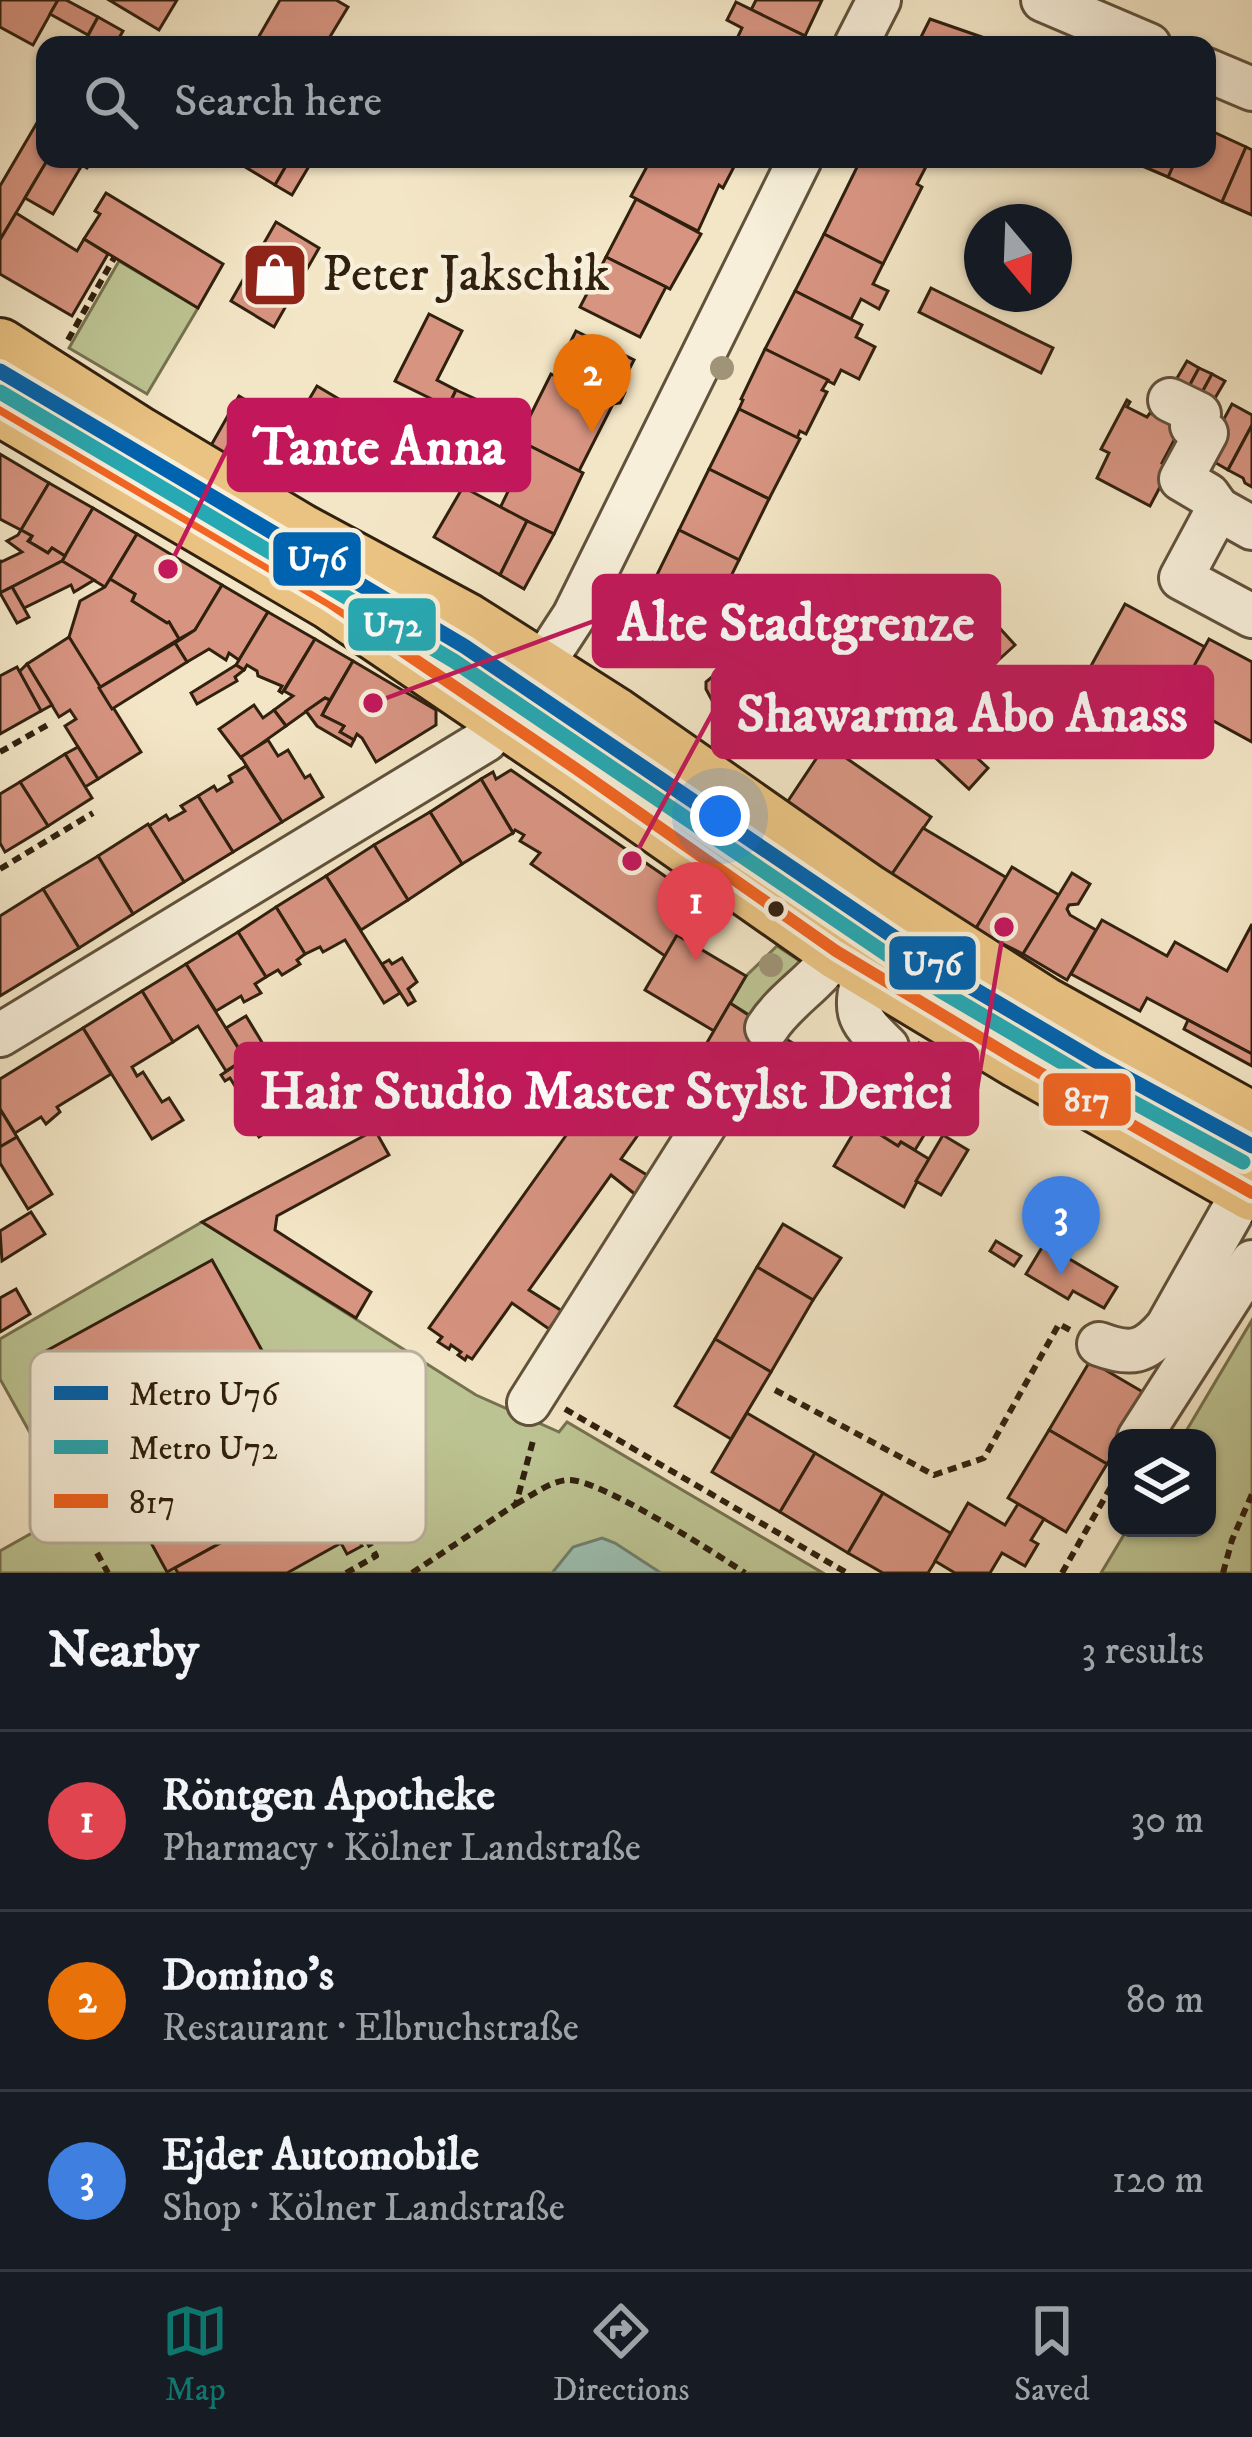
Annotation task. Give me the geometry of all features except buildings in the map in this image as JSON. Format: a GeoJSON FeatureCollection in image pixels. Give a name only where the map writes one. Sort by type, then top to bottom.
{"type":"FeatureCollection","features":[{"type":"Feature","properties":{"kind":"main road"},"geometry":{"type":"LineString","coordinates":[[0,346],[140,435],[300,531],[467,622],[615,715],[868,892],[1043,1004],[1252,1120]]}},
{"type":"Feature","properties":{"kind":"main road"},"geometry":{"type":"LineString","coordinates":[[0,408],[330,602],[1051,1096],[1248,1191]]}},
{"type":"Feature","properties":{"kind":"street"},"geometry":{"type":"LineString","coordinates":[[861,36],[879,0]]}},
{"type":"Feature","properties":{"kind":"street"},"geometry":{"type":"LineString","coordinates":[[1043,0],[1128,36]]}},
{"type":"Feature","properties":{"kind":"street"},"geometry":{"type":"LineString","coordinates":[[1216,74],[1252,89]]}},
{"type":"Feature","properties":{"kind":"street"},"geometry":{"type":"LineString","coordinates":[[0,1035],[485,740],[574,616],[796,168]]}},
{"type":"Feature","properties":{"kind":"street"},"geometry":{"type":"LineString","coordinates":[[1171,400],[1199,414],[1192,426],[1206,434],[1181,479],[1235,519],[1181,578],[1252,616]]}},
{"type":"Feature","properties":{"kind":"street"},"geometry":{"type":"LineString","coordinates":[[767,1028],[779,1009],[827,968],[850,960],[857,1010],[866,1028],[887,1047]]}},
{"type":"Feature","properties":{"kind":"street"},"geometry":{"type":"LineString","coordinates":[[539,1396],[736,1074]]}},
{"type":"Feature","properties":{"kind":"street"},"geometry":{"type":"LineString","coordinates":[[1100,1344],[1127,1352],[1154,1342],[1248,1191]]}},
{"type":"Feature","properties":{"kind":"street"},"geometry":{"type":"LineString","coordinates":[[1145,1429],[1252,1262]]}},
{"type":"Feature","properties":{"kind":"path"},"geometry":{"type":"LineString","coordinates":[[60,353],[114,258]]}},
{"type":"Feature","properties":{"kind":"path"},"geometry":{"type":"LineString","coordinates":[[0,752],[51,723]]}},
{"type":"Feature","properties":{"kind":"path"},"geometry":{"type":"LineString","coordinates":[[0,868],[93,813]]}},
{"type":"Feature","properties":{"kind":"path"},"geometry":{"type":"LineString","coordinates":[[775,1390],[934,1475],[984,1457],[1059,1324],[1100,1344]]}},
{"type":"Feature","properties":{"kind":"path"},"geometry":{"type":"LineString","coordinates":[[516,1504],[538,1422],[539,1396],[847,1573]]}},
{"type":"Feature","properties":{"kind":"path"},"geometry":{"type":"LineString","coordinates":[[412,1573],[516,1504],[558,1482],[584,1481],[745,1573]]}},
{"type":"Feature","properties":{"kind":"path"},"geometry":{"type":"LineString","coordinates":[[1061,1573],[1108,1492]]}},
{"type":"Feature","properties":{"kind":"path"},"geometry":{"type":"LineString","coordinates":[[1223,1573],[1252,1494]]}},
{"type":"Feature","properties":{"kind":"path"},"geometry":{"type":"LineString","coordinates":[[346,1573],[376,1556],[369,1543]]}},
{"type":"Feature","properties":{"kind":"path"},"geometry":{"type":"LineString","coordinates":[[97,1552],[108,1573]]}},
{"type":"Feature","properties":{"kind":"path"},"geometry":{"type":"LineString","coordinates":[[429,1563],[435,1573]]}},
{"type":"Feature","properties":{"kind":"green space"},"geometry":{"type":"Polygon","coordinates":[[[119,261],[198,308],[147,394],[69,348],[119,261]]]}},
{"type":"Feature","properties":{"kind":"green space"},"geometry":{"type":"Polygon","coordinates":[[[777,946],[806,965],[753,1017],[730,1003],[746,976],[777,946]]]}},
{"type":"Feature","properties":{"kind":"green space"},"geometry":{"type":"Polygon","coordinates":[[[202,1222],[406,1351],[30,1351],[30,1433],[0,1379],[0,1339],[202,1222]]]}},
{"type":"Feature","properties":{"kind":"green space"},"geometry":{"type":"Polygon","coordinates":[[[1252,1320],[1252,1573],[1101,1573],[1123,1537],[1216,1537],[1216,1429],[1187,1429],[1252,1320]]]}},
{"type":"Feature","properties":{"kind":"green space"},"geometry":{"type":"Polygon","coordinates":[[[426,1363],[476,1395],[559,1432],[567,1422],[823,1573],[0,1573],[0,1551],[30,1534],[30,1543],[426,1543],[426,1363]]]}},
{"type":"Feature","properties":{"kind":"shaded area"},"geometry":{"type":"Polygon","coordinates":[[[602,1538],[661,1573],[552,1573],[573,1547],[602,1538]]]}},
{"type":"Feature","properties":{"kind":"metro line","name":"U76"},"geometry":{"type":"LineString","coordinates":[[0,371],[464,646],[950,975],[1252,1146]]}},
{"type":"Feature","properties":{"kind":"metro line","name":"U72"},"geometry":{"type":"LineString","coordinates":[[0,392],[454,661],[941,991],[1243,1162]]}},
{"type":"Feature","properties":{"kind":"transit line","name":"817"},"geometry":{"type":"LineString","coordinates":[[0,408],[330,602],[836,951],[1252,1193]]}},
{"type":"Feature","properties":{"kind":"place","name":"Peter Jakschik"},"geometry":{"type":"Point","coordinates":[275,275]}},
{"type":"Feature","properties":{"kind":"place","name":"Domino's"},"geometry":{"type":"Point","coordinates":[592,433]}},
{"type":"Feature","properties":{"kind":"place","name":"Tante Anna"},"geometry":{"type":"Point","coordinates":[168,569]}},
{"type":"Feature","properties":{"kind":"place","name":"Alte Stadtgrenze"},"geometry":{"type":"Point","coordinates":[373,703]}},
{"type":"Feature","properties":{"kind":"place","name":"Shawarma Abo Anass"},"geometry":{"type":"Point","coordinates":[632,861]}},
{"type":"Feature","properties":{"kind":"place","name":"Hair Studio Master Stylst Derici"},"geometry":{"type":"Point","coordinates":[1004,927]}},
{"type":"Feature","properties":{"kind":"place","name":"Röntgen Apotheke"},"geometry":{"type":"Point","coordinates":[696,961]}},
{"type":"Feature","properties":{"kind":"place","name":"Ejder Automobile"},"geometry":{"type":"Point","coordinates":[1061,1275]}}]}
